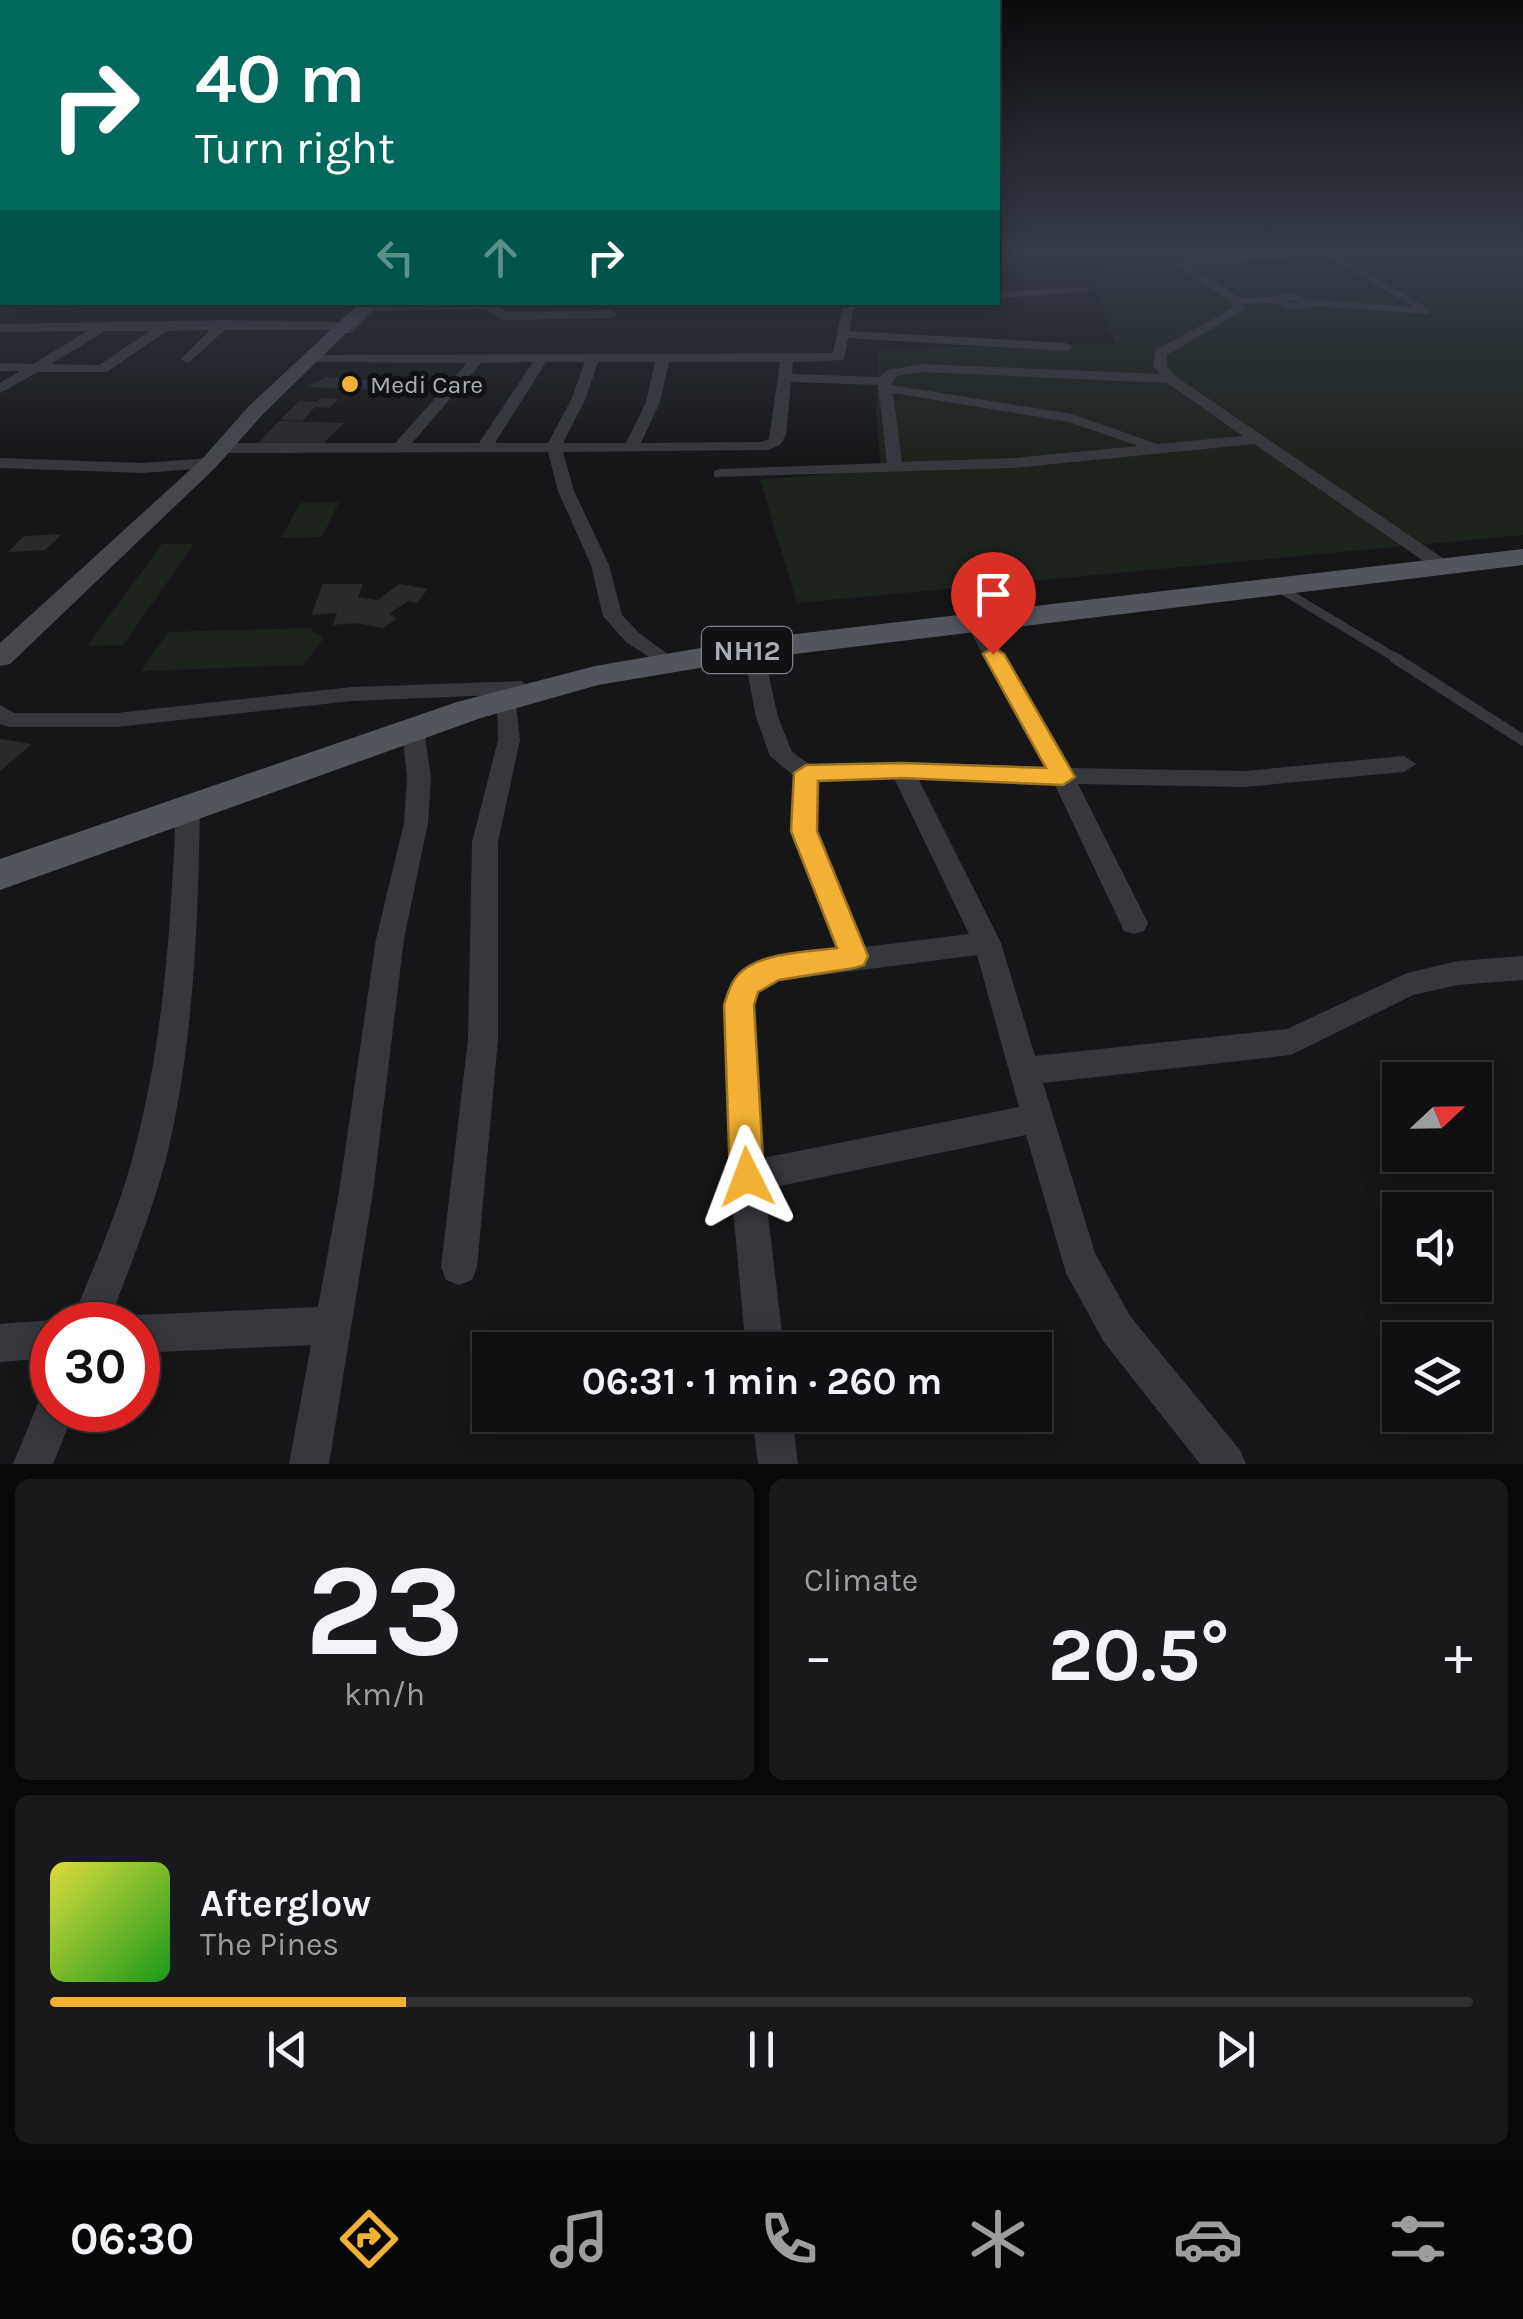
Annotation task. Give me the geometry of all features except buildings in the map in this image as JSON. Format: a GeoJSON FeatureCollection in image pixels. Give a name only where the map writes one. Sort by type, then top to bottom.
{"type":"FeatureCollection","features":[{"type":"Feature","properties":{"kind":"main road","name":"NH12"},"geometry":{"type":"LineString","coordinates":[[0,875],[506,698],[665,661],[1523,557]]}},
{"type":"Feature","properties":{"kind":"street"},"geometry":{"type":"LineString","coordinates":[[214,457],[227,432],[344,321]]}},
{"type":"Feature","properties":{"kind":"street"},"geometry":{"type":"LineString","coordinates":[[0,658],[354,321]]}},
{"type":"Feature","properties":{"kind":"street"},"geometry":{"type":"LineString","coordinates":[[214,457],[246,432],[355,321]]}},
{"type":"Feature","properties":{"kind":"street"},"geometry":{"type":"LineString","coordinates":[[318,358],[839,357],[844,321]]}},
{"type":"Feature","properties":{"kind":"street"},"geometry":{"type":"LineString","coordinates":[[1219,321],[1162,353],[1160,366],[1170,379],[1444,567]]}},
{"type":"Feature","properties":{"kind":"street"},"geometry":{"type":"LineString","coordinates":[[188,359],[224,324]]}},
{"type":"Feature","properties":{"kind":"street"},"geometry":{"type":"LineString","coordinates":[[0,368],[102,368],[167,325]]}},
{"type":"Feature","properties":{"kind":"street"},"geometry":{"type":"LineString","coordinates":[[0,328],[337,326]]}},
{"type":"Feature","properties":{"kind":"street"},"geometry":{"type":"LineString","coordinates":[[0,389],[103,327]]}},
{"type":"Feature","properties":{"kind":"street"},"geometry":{"type":"LineString","coordinates":[[842,334],[871,339],[1066,348]]}},
{"type":"Feature","properties":{"kind":"street"},"geometry":{"type":"LineString","coordinates":[[401,446],[436,401],[479,357]]}},
{"type":"Feature","properties":{"kind":"street"},"geometry":{"type":"LineString","coordinates":[[485,446],[543,357]]}},
{"type":"Feature","properties":{"kind":"street"},"geometry":{"type":"LineString","coordinates":[[594,357],[578,400],[554,446],[566,491],[600,565],[613,616],[633,638],[665,661]]}},
{"type":"Feature","properties":{"kind":"street"},"geometry":{"type":"LineString","coordinates":[[632,446],[653,402],[664,358]]}},
{"type":"Feature","properties":{"kind":"street"},"geometry":{"type":"LineString","coordinates":[[0,464],[143,468],[152,473],[214,457],[401,446],[770,445],[778,435],[786,358]]}},
{"type":"Feature","properties":{"kind":"street"},"geometry":{"type":"LineString","coordinates":[[895,467],[885,384],[893,373],[922,368],[1170,379]]}},
{"type":"Feature","properties":{"kind":"street"},"geometry":{"type":"LineString","coordinates":[[784,378],[885,384],[1072,418],[1153,446]]}},
{"type":"Feature","properties":{"kind":"street"},"geometry":{"type":"LineString","coordinates":[[720,474],[1014,464],[1153,446],[1254,439]]}},
{"type":"Feature","properties":{"kind":"street"},"geometry":{"type":"LineString","coordinates":[[976,624],[1063,777],[1134,922]]}},
{"type":"Feature","properties":{"kind":"street"},"geometry":{"type":"LineString","coordinates":[[753,649],[767,716],[782,756],[806,773],[902,770],[1244,779],[1404,764]]}},
{"type":"Feature","properties":{"kind":"street"},"geometry":{"type":"LineString","coordinates":[[3,718],[117,720],[352,694],[538,688]]}},
{"type":"Feature","properties":{"kind":"street"},"geometry":{"type":"LineString","coordinates":[[460,1266],[483,1040],[485,842],[509,740],[506,698]]}},
{"type":"Feature","properties":{"kind":"street"},"geometry":{"type":"LineString","coordinates":[[308,1464],[356,1192],[390,939],[416,823],[418,778],[413,729]]}},
{"type":"Feature","properties":{"kind":"street"},"geometry":{"type":"LineString","coordinates":[[902,770],[988,943],[1066,1224],[1092,1286],[1142,1362],[1226,1464]]}},
{"type":"Feature","properties":{"kind":"street"},"geometry":{"type":"LineString","coordinates":[[806,773],[804,831],[854,956]]}},
{"type":"Feature","properties":{"kind":"street"},"geometry":{"type":"LineString","coordinates":[[98,1302],[137,1201],[164,1090],[184,954],[188,808]]}},
{"type":"Feature","properties":{"kind":"street"},"geometry":{"type":"LineString","coordinates":[[764,1332],[747,1177],[739,1005],[745,986],[776,969],[854,956],[988,943]]}},
{"type":"Feature","properties":{"kind":"street"},"geometry":{"type":"LineString","coordinates":[[1023,1070],[1291,1042],[1407,985],[1458,973],[1523,968]]}},
{"type":"Feature","properties":{"kind":"street"},"geometry":{"type":"LineString","coordinates":[[747,1177],[1036,1118]]}},
{"type":"Feature","properties":{"kind":"street"},"geometry":{"type":"LineString","coordinates":[[160,1333],[333,1325]]}},
{"type":"Feature","properties":{"kind":"street"},"geometry":{"type":"LineString","coordinates":[[0,1344],[30,1341]]}},
{"type":"Feature","properties":{"kind":"street"},"geometry":{"type":"LineString","coordinates":[[34,1464],[46,1432]]}},
{"type":"Feature","properties":{"kind":"street"},"geometry":{"type":"LineString","coordinates":[[774,1432],[778,1464]]}},
{"type":"Feature","properties":{"kind":"lane"},"geometry":{"type":"LineString","coordinates":[[1280,588],[1523,740]]}},
{"type":"Feature","properties":{"kind":"shaded area"},"geometry":{"type":"Polygon","coordinates":[[[1107,321],[1523,321],[1523,535],[797,603],[760,480],[881,470],[876,413],[879,348],[1115,344],[1107,321]]]}},
{"type":"Feature","properties":{"kind":"shaded area"},"geometry":{"type":"Polygon","coordinates":[[[339,502],[322,537],[281,538],[300,503],[339,502]]]}},
{"type":"Feature","properties":{"kind":"shaded area"},"geometry":{"type":"Polygon","coordinates":[[[162,544],[194,544],[123,645],[87,646],[162,544]]]}},
{"type":"Feature","properties":{"kind":"shaded area"},"geometry":{"type":"Polygon","coordinates":[[[309,628],[324,638],[303,665],[141,671],[168,632],[309,628]]]}},
{"type":"Feature","properties":{"kind":"place","name":"Medi Care"},"geometry":{"type":"Point","coordinates":[350,384]}},
{"type":"Feature","properties":{"kind":"route"},"geometry":{"type":"LineString","coordinates":[[747,1177],[741,994],[745,986],[764,972],[854,956],[804,831],[806,773],[902,770],[1063,777],[993,654]]}}]}
